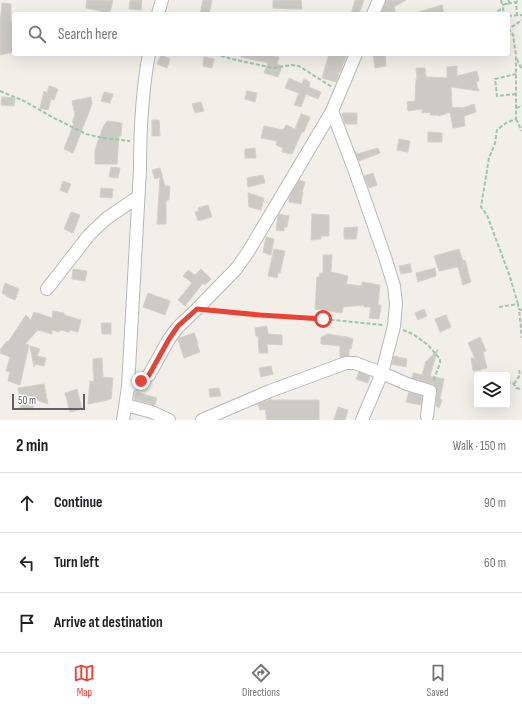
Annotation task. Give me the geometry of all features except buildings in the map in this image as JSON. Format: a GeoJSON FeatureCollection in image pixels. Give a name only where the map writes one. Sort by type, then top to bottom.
{"type":"FeatureCollection","features":[{"type":"Feature","properties":{"kind":"street"},"geometry":{"type":"LineString","coordinates":[[159,12],[162,0]]}},
{"type":"Feature","properties":{"kind":"street"},"geometry":{"type":"LineString","coordinates":[[374,12],[379,0]]}},
{"type":"Feature","properties":{"kind":"street"},"geometry":{"type":"LineString","coordinates":[[123,420],[128,387],[140,169],[140,142],[144,92],[150,56]]}},
{"type":"Feature","properties":{"kind":"street"},"geometry":{"type":"LineString","coordinates":[[128,387],[141,381],[149,375],[178,326],[236,269],[248,252],[332,111],[355,56]]}},
{"type":"Feature","properties":{"kind":"street"},"geometry":{"type":"LineString","coordinates":[[332,111],[385,257],[394,286],[396,304],[394,326],[382,373],[362,420]]}},
{"type":"Feature","properties":{"kind":"street"},"geometry":{"type":"LineString","coordinates":[[47,289],[89,235],[107,218],[138,197]]}},
{"type":"Feature","properties":{"kind":"street"},"geometry":{"type":"LineString","coordinates":[[202,420],[270,391],[346,363],[355,363],[407,384],[430,391],[427,416]]}},
{"type":"Feature","properties":{"kind":"street"},"geometry":{"type":"LineString","coordinates":[[126,405],[152,412],[168,420]]}},
{"type":"Feature","properties":{"kind":"path"},"geometry":{"type":"LineString","coordinates":[[501,0],[503,12]]}},
{"type":"Feature","properties":{"kind":"path"},"geometry":{"type":"LineString","coordinates":[[495,12],[510,3],[508,0]]}},
{"type":"Feature","properties":{"kind":"path"},"geometry":{"type":"LineString","coordinates":[[502,7],[519,0]]}},
{"type":"Feature","properties":{"kind":"path"},"geometry":{"type":"LineString","coordinates":[[516,2],[517,16]]}},
{"type":"Feature","properties":{"kind":"path"},"geometry":{"type":"LineString","coordinates":[[510,16],[522,15]]}},
{"type":"Feature","properties":{"kind":"path"},"geometry":{"type":"LineString","coordinates":[[510,29],[522,20]]}},
{"type":"Feature","properties":{"kind":"path"},"geometry":{"type":"LineString","coordinates":[[510,31],[513,35],[516,58],[516,119],[522,131]]}},
{"type":"Feature","properties":{"kind":"path"},"geometry":{"type":"LineString","coordinates":[[222,56],[273,68],[292,65],[299,66],[340,92]]}},
{"type":"Feature","properties":{"kind":"path"},"geometry":{"type":"LineString","coordinates":[[516,58],[522,70]]}},
{"type":"Feature","properties":{"kind":"path"},"geometry":{"type":"LineString","coordinates":[[516,74],[495,79],[497,96],[516,94]]}},
{"type":"Feature","properties":{"kind":"path"},"geometry":{"type":"LineString","coordinates":[[0,91],[24,101],[86,134],[103,138],[140,142]]}},
{"type":"Feature","properties":{"kind":"path"},"geometry":{"type":"LineString","coordinates":[[516,108],[522,106]]}},
{"type":"Feature","properties":{"kind":"path"},"geometry":{"type":"LineString","coordinates":[[516,119],[506,123],[497,130],[489,158],[481,207],[487,215],[521,310],[522,338]]}},
{"type":"Feature","properties":{"kind":"path"},"geometry":{"type":"LineString","coordinates":[[499,307],[518,304]]}},
{"type":"Feature","properties":{"kind":"path"},"geometry":{"type":"LineString","coordinates":[[197,309],[394,326],[413,334],[428,345],[440,359],[430,391]]}},
{"type":"Feature","properties":{"kind":"path"},"geometry":{"type":"LineString","coordinates":[[514,384],[520,375],[519,369]]}},
{"type":"Feature","properties":{"kind":"path"},"geometry":{"type":"LineString","coordinates":[[510,382],[514,384],[516,388],[522,388]]}},
{"type":"Feature","properties":{"kind":"route"},"geometry":{"type":"LineString","coordinates":[[141,381],[149,375],[178,326],[197,309],[323,319]]}}]}
